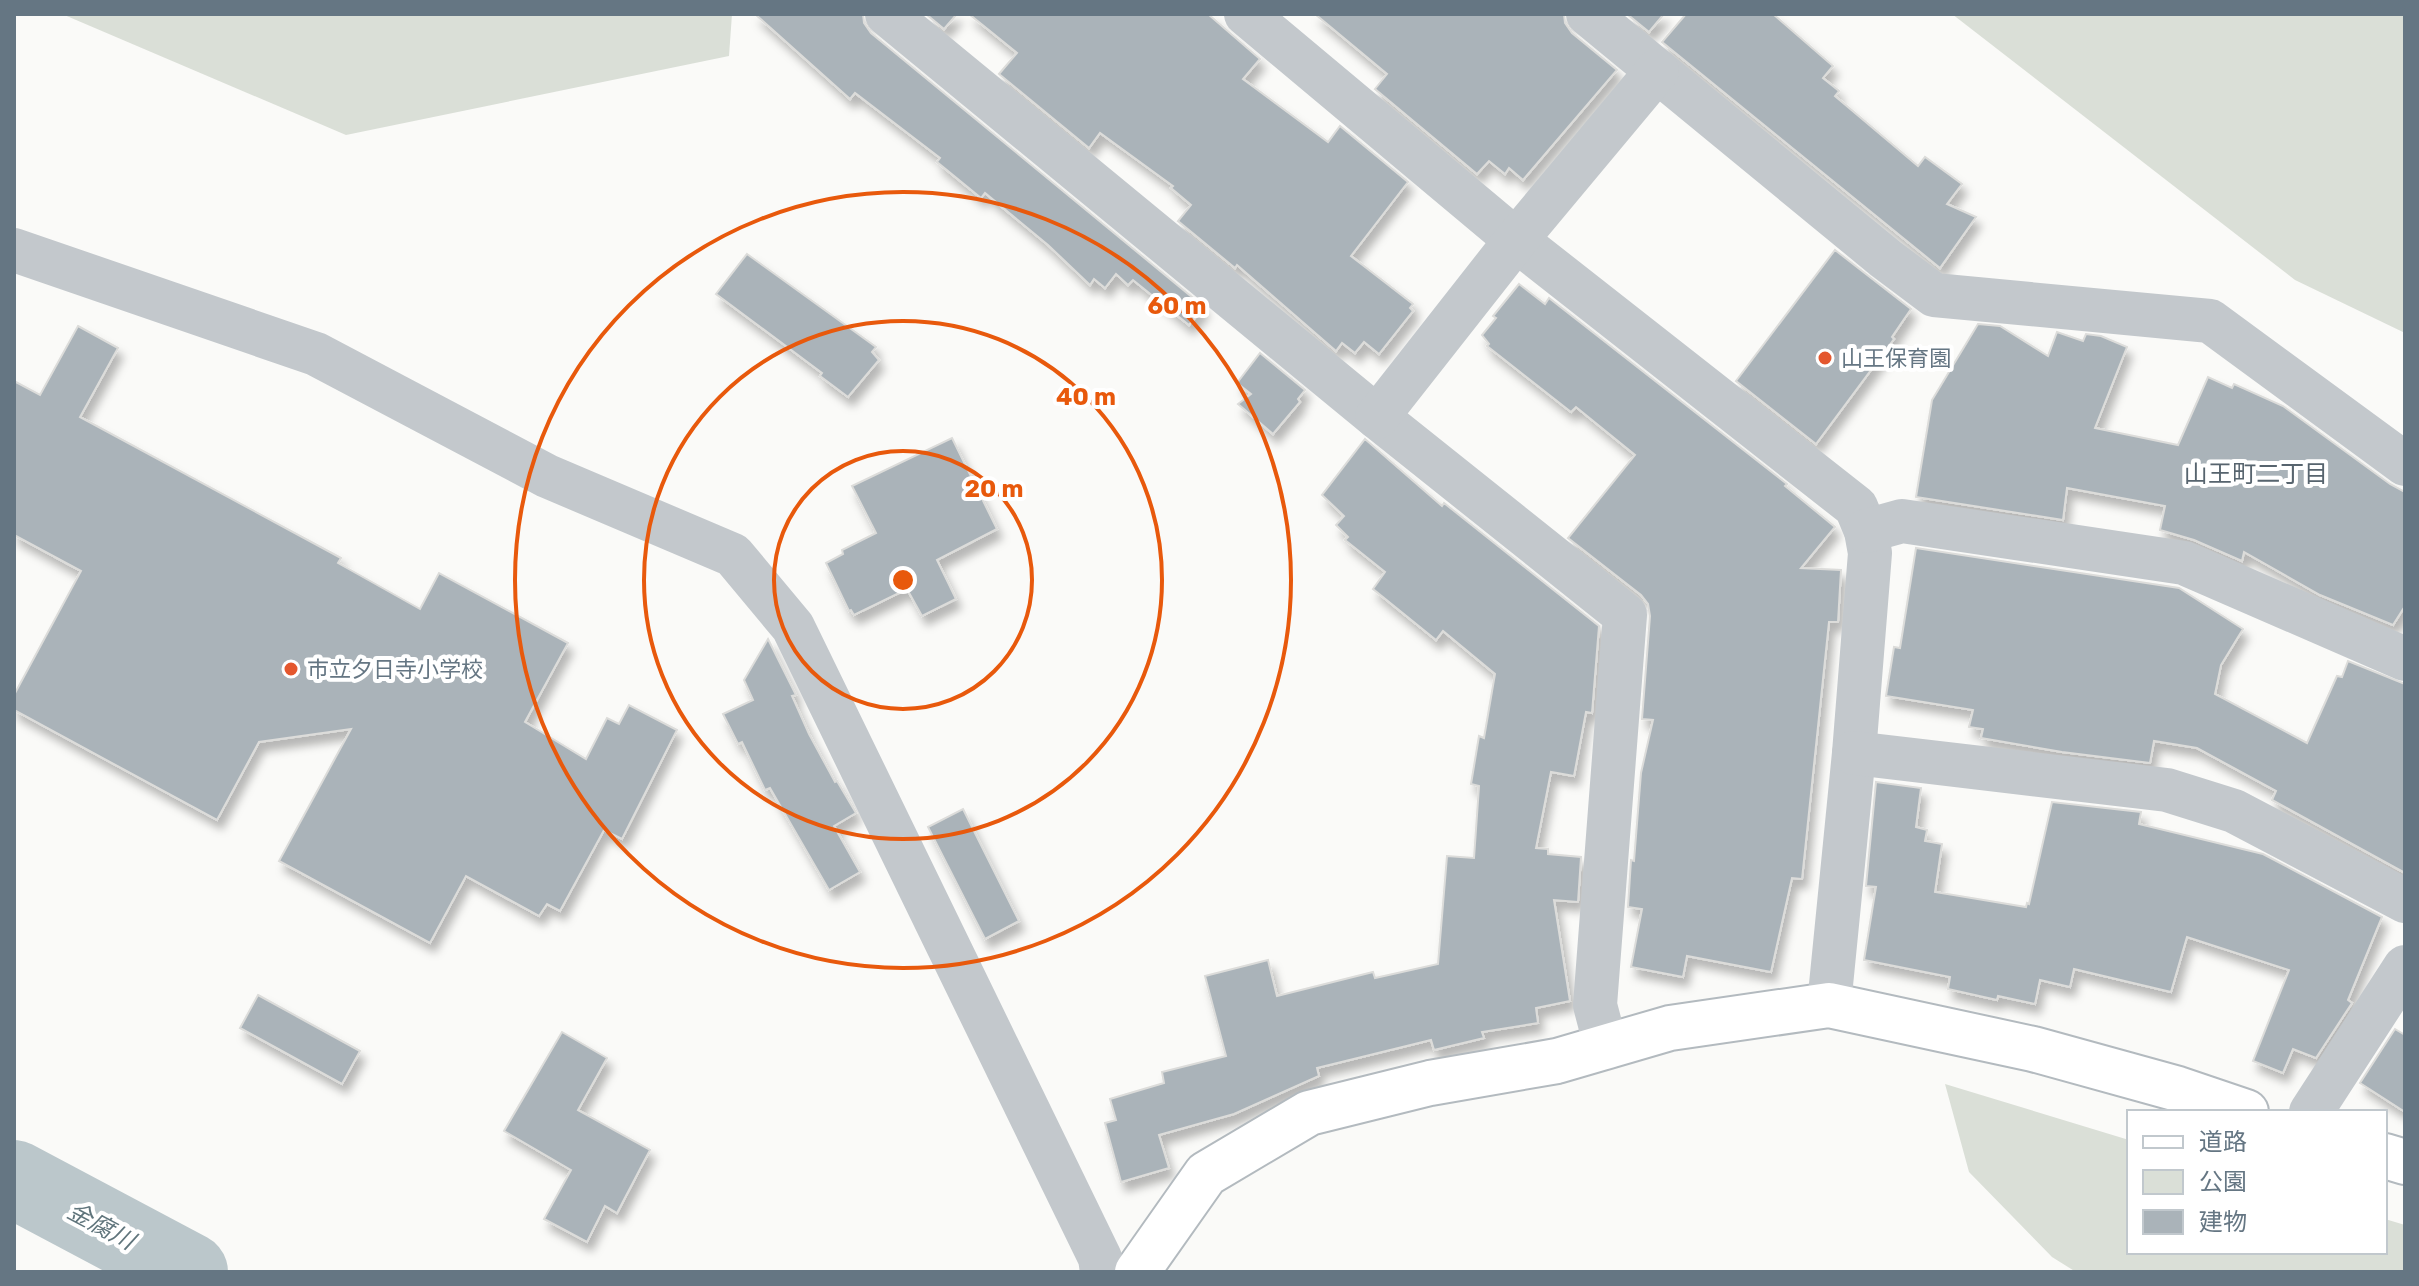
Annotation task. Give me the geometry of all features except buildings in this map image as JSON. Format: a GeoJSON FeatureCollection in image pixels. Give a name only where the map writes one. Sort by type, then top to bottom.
{"type":"FeatureCollection","features":[{"type":"Feature","properties":{"kind":"street"},"geometry":{"type":"LineString","coordinates":[[887,14],[1377,417],[1625,615],[1595,1005],[1606,1047]]}},
{"type":"Feature","properties":{"kind":"street"},"geometry":{"type":"LineString","coordinates":[[1246,14],[1516,240],[1856,507],[1866,531],[1870,553],[1829,1005]]}},
{"type":"Feature","properties":{"kind":"street"},"geometry":{"type":"LineString","coordinates":[[1588,14],[1934,295],[2210,321],[2405,464]]}},
{"type":"Feature","properties":{"kind":"street"},"geometry":{"type":"LineString","coordinates":[[1377,417],[1516,240],[1657,71]]}},
{"type":"Feature","properties":{"kind":"street"},"geometry":{"type":"LineString","coordinates":[[14,250],[316,354],[547,476],[733,555],[793,627],[1100,1258],[1102,1272]]}},
{"type":"Feature","properties":{"kind":"street"},"geometry":{"type":"LineString","coordinates":[[1866,531],[1902,521],[2184,563],[2405,659]]}},
{"type":"Feature","properties":{"kind":"street"},"geometry":{"type":"LineString","coordinates":[[1854,753],[2167,790],[2234,811],[2405,901]]}},
{"type":"Feature","properties":{"kind":"street"},"geometry":{"type":"LineString","coordinates":[[2312,1110],[2405,967]]}},
{"type":"Feature","properties":{"kind":"street"},"geometry":{"type":"LineString","coordinates":[[1137,1272],[1206,1174],[1309,1113],[1430,1083],[1557,1061],[1670,1028],[1829,1005],[2033,1049],[2178,1089],[2240,1110]]}},
{"type":"Feature","properties":{"kind":"green space"},"geometry":{"type":"Polygon","coordinates":[[[62,14],[732,14],[729,56],[346,135],[62,14]]]}},
{"type":"Feature","properties":{"kind":"green space"},"geometry":{"type":"Polygon","coordinates":[[[1952,14],[2405,14],[2405,333],[2295,280],[1952,14]]]}},
{"type":"Feature","properties":{"kind":"green space"},"geometry":{"type":"Polygon","coordinates":[[[1945,1084],[2127,1139],[2127,1254],[2387,1254],[2387,1220],[2405,1225],[2405,1272],[2076,1272],[2052,1257],[1969,1172],[1945,1084]]]}},
{"type":"Feature","properties":{"kind":"waterway","name":"金腐川"},"geometry":{"type":"LineString","coordinates":[[14,1179],[189,1272]]}},
{"type":"Feature","properties":{"kind":"place","name":"山王保育園"},"geometry":{"type":"Point","coordinates":[1825,358]}},
{"type":"Feature","properties":{"kind":"place","name":"市立夕日寺小学校"},"geometry":{"type":"Point","coordinates":[291,669]}},
{"type":"Feature","properties":{"kind":"district","name":"山王町二丁目"},"geometry":{"type":"Point","coordinates":[2256,474]}}]}
